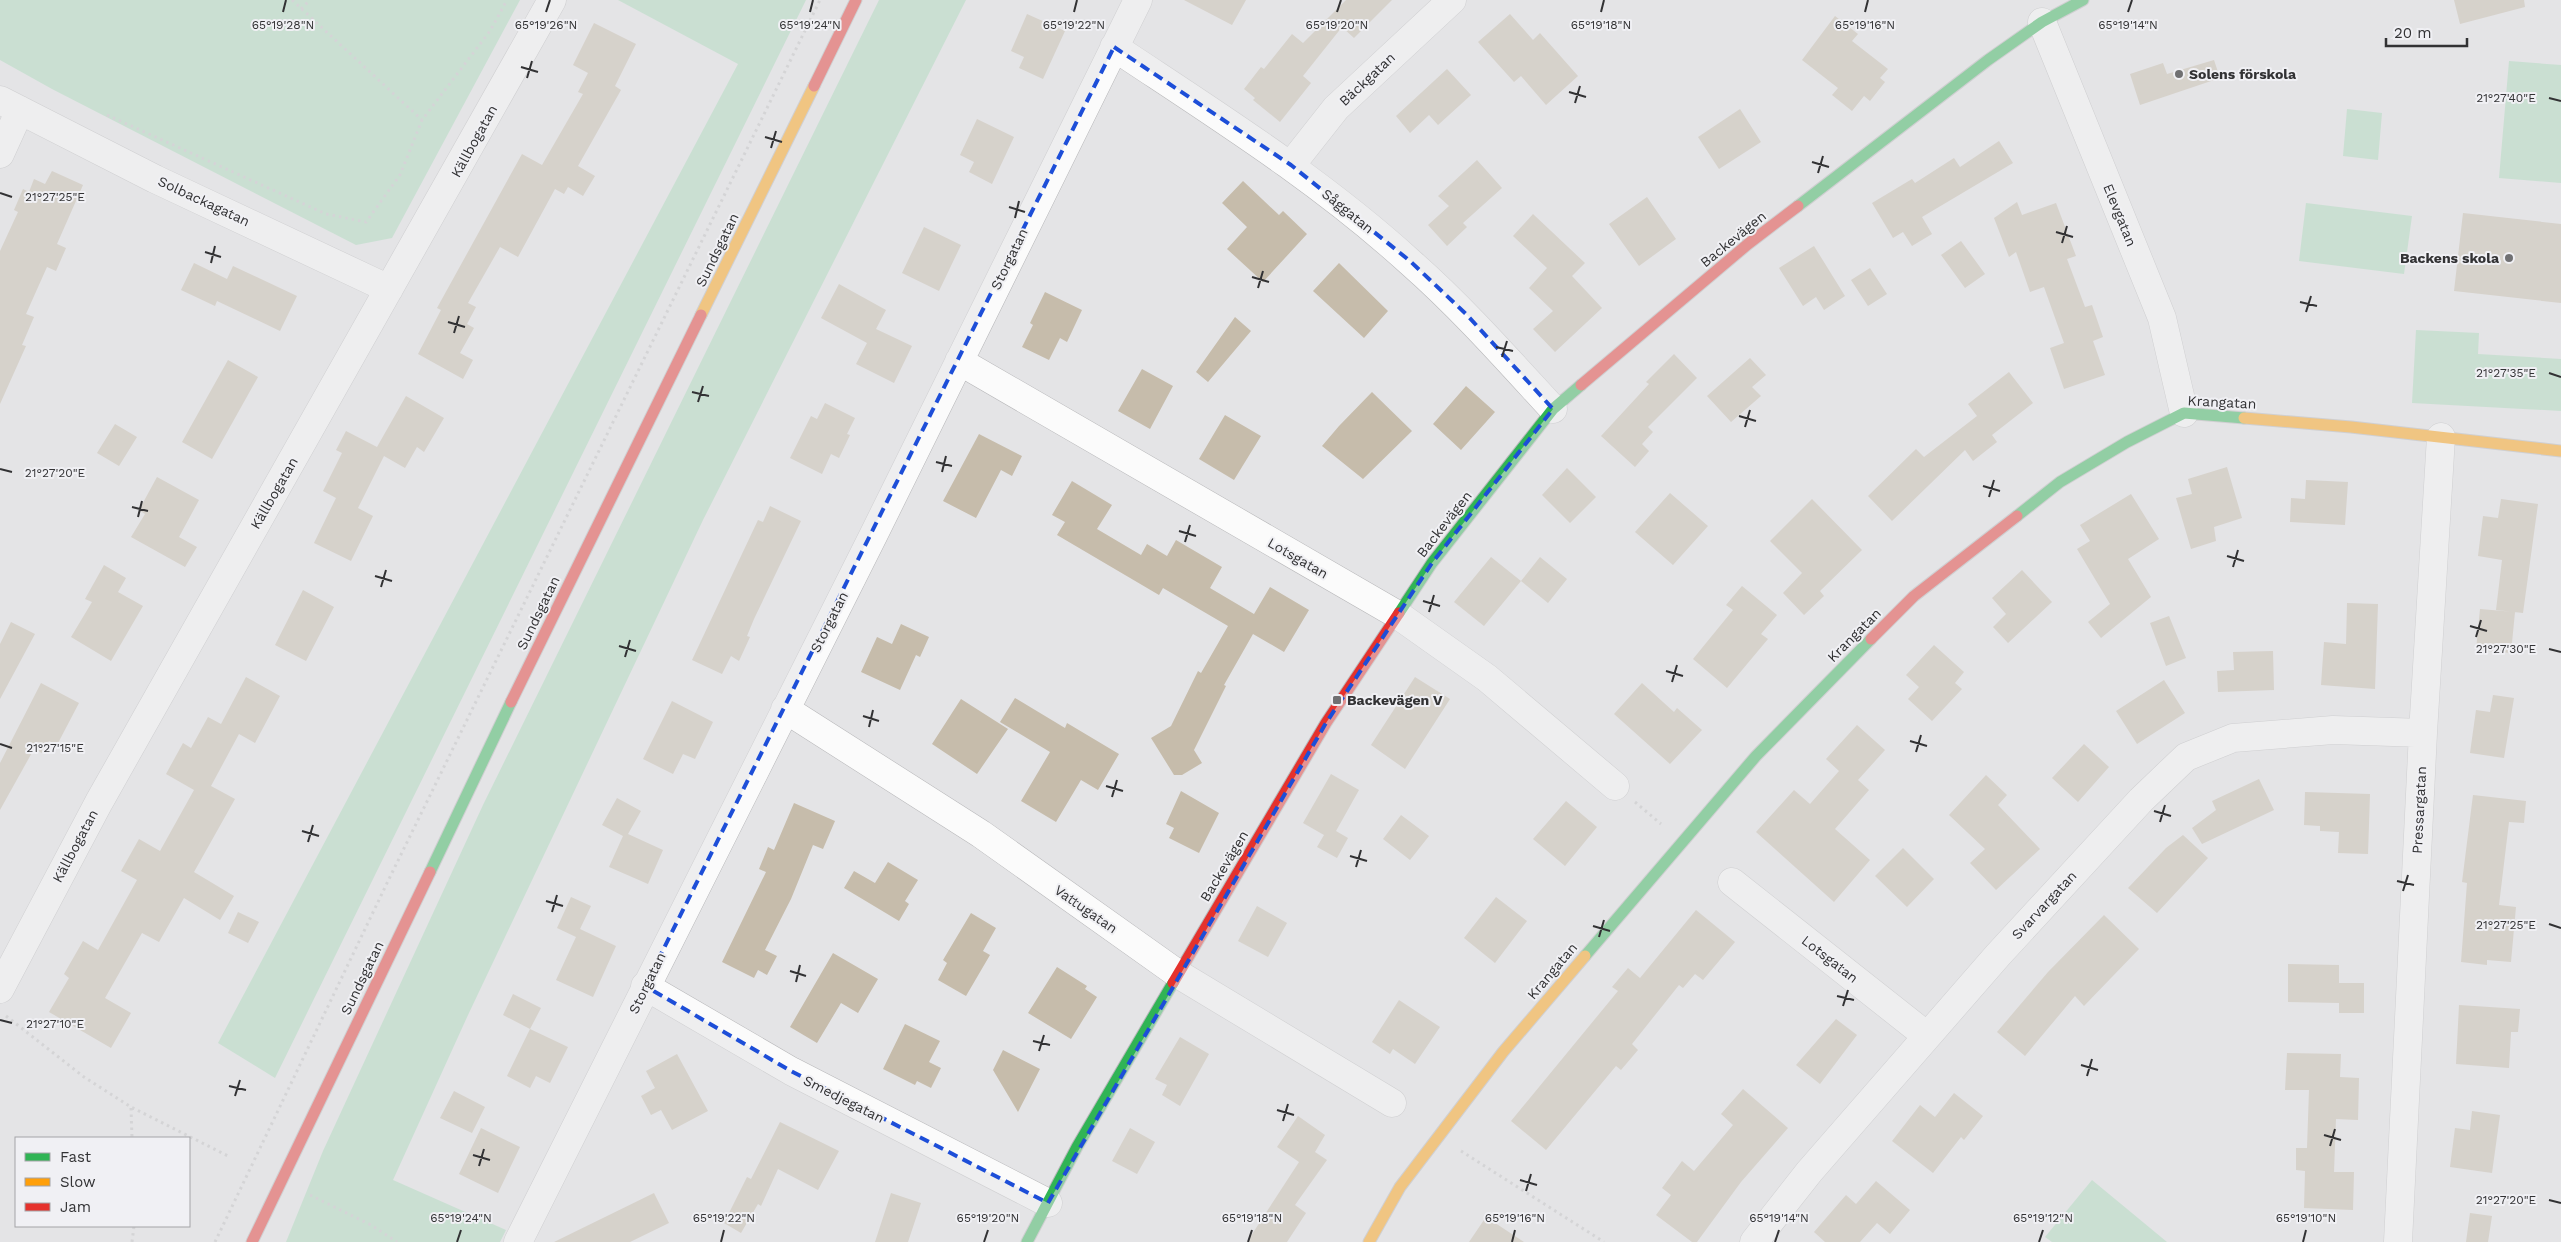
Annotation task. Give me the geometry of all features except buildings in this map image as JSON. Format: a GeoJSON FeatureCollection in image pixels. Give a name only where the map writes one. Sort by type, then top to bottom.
{"type":"FeatureCollection","features":[{"type":"Feature","properties":{"kind":"street","name":"Källbogatan"},"geometry":{"type":"LineString","coordinates":[[0,989],[99,802],[552,0]]}},
{"type":"Feature","properties":{"kind":"street","name":"Sundsgatan"},"geometry":{"type":"LineString","coordinates":[[252,1242],[548,626],[856,0]]}},
{"type":"Feature","properties":{"kind":"street","name":"Storgatan"},"geometry":{"type":"LineString","coordinates":[[518,1242],[1138,0]]}},
{"type":"Feature","properties":{"kind":"street","name":"Bäckgatan"},"geometry":{"type":"LineString","coordinates":[[1291,165],[1336,108],[1452,0]]}},
{"type":"Feature","properties":{"kind":"street","name":"Backevägen"},"geometry":{"type":"LineString","coordinates":[[1027,1242],[1178,974],[1326,723],[1432,563],[1553,409],[1748,244],[2042,22],[2083,0]]}},
{"type":"Feature","properties":{"kind":"street","name":"Elevgatan"},"geometry":{"type":"LineString","coordinates":[[2042,22],[2162,318],[2184,413]]}},
{"type":"Feature","properties":{"kind":"street","name":"Såggatan"},"geometry":{"type":"LineString","coordinates":[[1114,47],[1291,165],[1417,268],[1467,315],[1553,409]]}},
{"type":"Feature","properties":{"kind":"street","name":"Solbackagatan"},"geometry":{"type":"LineString","coordinates":[[0,154],[10,105],[155,178],[389,289]]}},
{"type":"Feature","properties":{"kind":"street","name":"Lotsgatan"},"geometry":{"type":"LineString","coordinates":[[959,361],[1398,615],[1486,678],[1615,786]]}},
{"type":"Feature","properties":{"kind":"street","name":"Krangatan"},"geometry":{"type":"LineString","coordinates":[[1369,1242],[1400,1187],[1503,1052],[1756,756],[1914,596],[2060,482],[2127,442],[2184,413],[2441,437],[2561,451]]}},
{"type":"Feature","properties":{"kind":"street","name":"Pressargatan"},"geometry":{"type":"LineString","coordinates":[[2398,1242],[2423,733],[2441,437]]}},
{"type":"Feature","properties":{"kind":"street","name":"Vattugatan"},"geometry":{"type":"LineString","coordinates":[[785,709],[980,834],[1178,974],[1392,1103]]}},
{"type":"Feature","properties":{"kind":"street","name":"Svarvargatan"},"geometry":{"type":"LineString","coordinates":[[1754,1242],[1809,1172],[1927,1036],[2141,800],[2186,757],[2233,738],[2333,730],[2423,733]]}},
{"type":"Feature","properties":{"kind":"street","name":"Lotsgatan"},"geometry":{"type":"LineString","coordinates":[[1732,882],[1927,1036]]}},
{"type":"Feature","properties":{"kind":"street","name":"Smedjegatan"},"geometry":{"type":"LineString","coordinates":[[646,986],[791,1071],[1048,1203]]}},
{"type":"Feature","properties":{"kind":"path"},"geometry":{"type":"LineString","coordinates":[[292,0],[422,120]]}},
{"type":"Feature","properties":{"kind":"path"},"geometry":{"type":"LineString","coordinates":[[301,9],[310,0]]}},
{"type":"Feature","properties":{"kind":"path"},"geometry":{"type":"LineString","coordinates":[[107,115],[326,214],[366,222],[400,175],[422,120],[490,31],[507,0]]}},
{"type":"Feature","properties":{"kind":"path"},"geometry":{"type":"LineString","coordinates":[[215,1242],[401,853],[820,0]]}},
{"type":"Feature","properties":{"kind":"path"},"geometry":{"type":"LineString","coordinates":[[0,1011],[84,1077],[131,1107],[189,1137]]}},
{"type":"Feature","properties":{"kind":"path"},"geometry":{"type":"LineString","coordinates":[[131,1107],[132,1137]]}},
{"type":"Feature","properties":{"kind":"path"},"geometry":{"type":"LineString","coordinates":[[1439,1136],[1604,1242]]}},
{"type":"Feature","properties":{"kind":"path"},"geometry":{"type":"LineString","coordinates":[[190,1137],[230,1158]]}},
{"type":"Feature","properties":{"kind":"path"},"geometry":{"type":"LineString","coordinates":[[310,1195],[371,1224],[397,1242]]}},
{"type":"Feature","properties":{"kind":"path"},"geometry":{"type":"LineString","coordinates":[[132,1242],[134,1227]]}},
{"type":"Feature","properties":{"kind":"highlighted area"},"geometry":{"type":"Polygon","coordinates":[[[1114,47],[1291,165],[1410,261],[1467,315],[1553,409],[1432,563],[1326,723],[1048,1203],[791,1071],[645,986],[1114,47]]]}},
{"type":"Feature","properties":{"kind":"green space"},"geometry":{"type":"Polygon","coordinates":[[[0,0],[520,0],[392,238],[356,245],[52,89],[0,60],[0,0]]]}},
{"type":"Feature","properties":{"kind":"green space"},"geometry":{"type":"Polygon","coordinates":[[[618,0],[806,0],[275,1078],[218,1043],[738,64],[618,0]]]}},
{"type":"Feature","properties":{"kind":"green space"},"geometry":{"type":"Polygon","coordinates":[[[879,0],[966,0],[703,520],[468,1015],[393,1180],[506,1230],[500,1242],[286,1242],[323,1151],[483,805],[879,0]]]}},
{"type":"Feature","properties":{"kind":"green space"},"geometry":{"type":"Polygon","coordinates":[[[2509,61],[2561,65],[2561,183],[2499,178],[2509,61]]]}},
{"type":"Feature","properties":{"kind":"green space"},"geometry":{"type":"Polygon","coordinates":[[[2347,109],[2382,113],[2378,160],[2343,156],[2347,109]]]}},
{"type":"Feature","properties":{"kind":"green space"},"geometry":{"type":"Polygon","coordinates":[[[2306,203],[2412,216],[2404,274],[2299,261],[2306,203]]]}},
{"type":"Feature","properties":{"kind":"green space"},"geometry":{"type":"Polygon","coordinates":[[[2416,330],[2479,333],[2478,354],[2561,359],[2561,411],[2412,403],[2416,330]]]}},
{"type":"Feature","properties":{"kind":"green space"},"geometry":{"type":"Polygon","coordinates":[[[2092,1180],[2167,1242],[2052,1242],[2045,1237],[2092,1180]]]}},
{"type":"Feature","properties":{"kind":"traffic: fast"},"geometry":{"type":"LineString","coordinates":[[1798,206],[1988,60],[2042,22],[2083,0]]}},
{"type":"Feature","properties":{"kind":"traffic: fast"},"geometry":{"type":"LineString","coordinates":[[1399,613],[1432,563],[1553,409],[1581,385]]}},
{"type":"Feature","properties":{"kind":"traffic: fast"},"geometry":{"type":"LineString","coordinates":[[2017,516],[2060,482],[2127,442],[2184,413],[2244,418]]}},
{"type":"Feature","properties":{"kind":"traffic: fast"},"geometry":{"type":"LineString","coordinates":[[1585,956],[1756,756],[1871,639]]}},
{"type":"Feature","properties":{"kind":"traffic: fast"},"geometry":{"type":"LineString","coordinates":[[430,872],[511,702]]}},
{"type":"Feature","properties":{"kind":"traffic: fast"},"geometry":{"type":"LineString","coordinates":[[1027,1242],[1077,1147],[1173,983]]}},
{"type":"Feature","properties":{"kind":"traffic: slow"},"geometry":{"type":"LineString","coordinates":[[701,315],[814,86]]}},
{"type":"Feature","properties":{"kind":"traffic: slow"},"geometry":{"type":"LineString","coordinates":[[2244,418],[2351,427],[2561,451]]}},
{"type":"Feature","properties":{"kind":"traffic: slow"},"geometry":{"type":"LineString","coordinates":[[1369,1242],[1400,1187],[1503,1052],[1585,956]]}},
{"type":"Feature","properties":{"kind":"traffic: jam"},"geometry":{"type":"LineString","coordinates":[[814,86],[856,0]]}},
{"type":"Feature","properties":{"kind":"traffic: jam"},"geometry":{"type":"LineString","coordinates":[[1581,385],[1748,244],[1798,206]]}},
{"type":"Feature","properties":{"kind":"traffic: jam"},"geometry":{"type":"LineString","coordinates":[[511,702],[701,315]]}},
{"type":"Feature","properties":{"kind":"traffic: jam"},"geometry":{"type":"LineString","coordinates":[[1871,639],[1914,596],[2017,516]]}},
{"type":"Feature","properties":{"kind":"traffic: jam"},"geometry":{"type":"LineString","coordinates":[[1173,983],[1326,723],[1399,613]]}},
{"type":"Feature","properties":{"kind":"traffic: jam"},"geometry":{"type":"LineString","coordinates":[[252,1242],[430,872]]}},
{"type":"Feature","properties":{"kind":"place","name":"Solens förskola"},"geometry":{"type":"Point","coordinates":[2179,74]}},
{"type":"Feature","properties":{"kind":"place","name":"Backens skola"},"geometry":{"type":"Point","coordinates":[2509,258]}},
{"type":"Feature","properties":{"kind":"place","name":"Backevägen V"},"geometry":{"type":"Point","coordinates":[1337,700]}}]}
